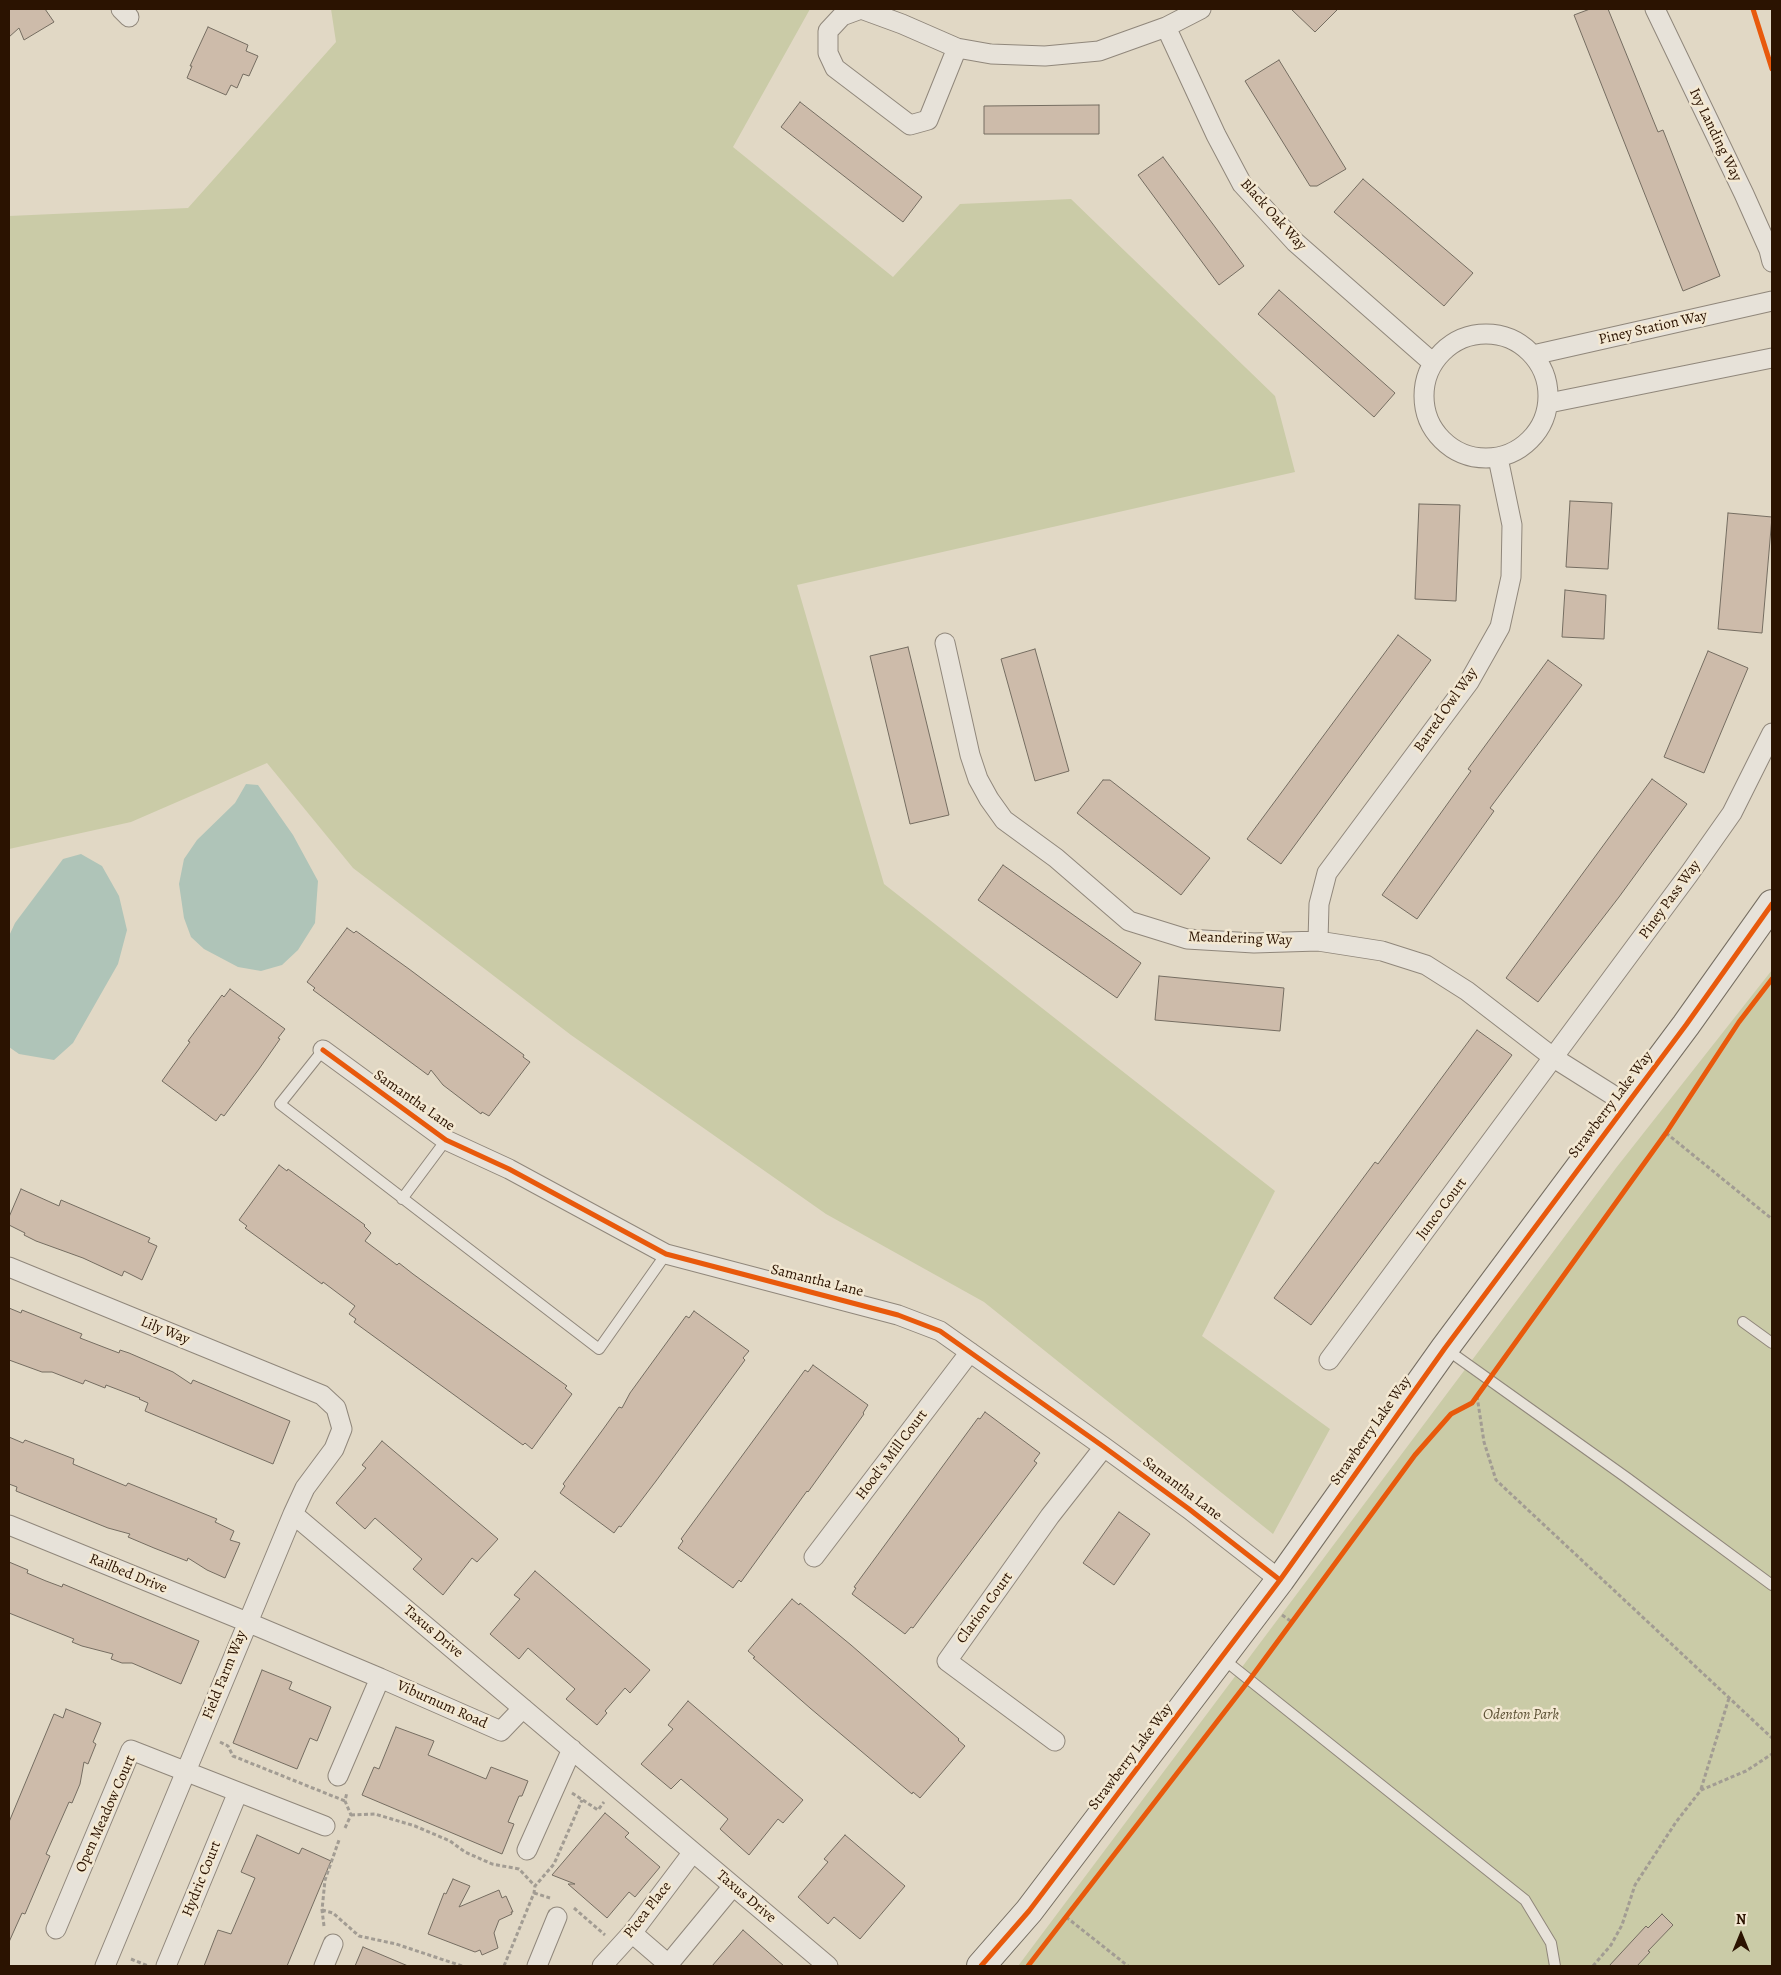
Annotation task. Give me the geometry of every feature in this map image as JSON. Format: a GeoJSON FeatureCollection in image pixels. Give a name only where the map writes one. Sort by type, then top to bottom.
{"type":"FeatureCollection","features":[{"type":"Feature","properties":{"kind":"street"},"geometry":{"type":"LineString","coordinates":[[957,48],[928,120],[910,125],[835,68],[828,52],[828,31],[842,16],[861,9],[902,24],[957,48],[991,54],[1054,56],[1099,51],[1166,27],[1200,9]]}},
{"type":"Feature","properties":{"kind":"street","name":"Ivy Landing Way"},"geometry":{"type":"LineString","coordinates":[[1655,9],[1747,202],[1769,250],[1772,262]]}},
{"type":"Feature","properties":{"kind":"street","name":"Black Oak Way"},"geometry":{"type":"LineString","coordinates":[[1166,27],[1216,135],[1242,184],[1294,242],[1433,363]]}},
{"type":"Feature","properties":{"kind":"street","name":"Piney Station Way"},"geometry":{"type":"LineString","coordinates":[[1533,355],[1772,301]]}},
{"type":"Feature","properties":{"kind":"street"},"geometry":{"type":"LineString","coordinates":[[1483,334],[1500,335],[1521,344],[1533,355],[1546,377],[1548,403],[1546,413],[1537,433],[1519,450],[1498,458],[1478,458],[1464,454],[1446,445],[1434,431],[1424,409],[1424,389],[1433,363],[1449,346],[1460,339],[1483,334]]}},
{"type":"Feature","properties":{"kind":"street"},"geometry":{"type":"LineString","coordinates":[[1548,403],[1772,358]]}},
{"type":"Feature","properties":{"kind":"street","name":"Barred Owl Way"},"geometry":{"type":"LineString","coordinates":[[1318,941],[1319,904],[1327,873],[1469,682],[1500,627],[1511,577],[1512,525],[1498,458]]}},
{"type":"Feature","properties":{"kind":"street","name":"Meandering Way"},"geometry":{"type":"LineString","coordinates":[[945,643],[970,755],[978,778],[989,799],[1004,820],[1056,858],[1129,921],[1187,939],[1254,943],[1318,941],[1382,951],[1426,965],[1467,991],[1554,1058],[1627,1104]]}},
{"type":"Feature","properties":{"kind":"street","name":"Piney Pass Way"},"geometry":{"type":"LineString","coordinates":[[1554,1058],[1673,897],[1732,813],[1772,734]]}},
{"type":"Feature","properties":{"kind":"street","name":"Strawberry Lake Way"},"geometry":{"type":"LineString","coordinates":[[981,1966],[1030,1911],[1222,1658],[1280,1580],[1445,1348],[1627,1104],[1772,904]]}},
{"type":"Feature","properties":{"kind":"street","name":"Samantha Lane"},"geometry":{"type":"LineString","coordinates":[[323,1050],[446,1140],[509,1169],[666,1254],[898,1315],[940,1331],[1189,1509],[1280,1580]]}},
{"type":"Feature","properties":{"kind":"street","name":"Junco Court"},"geometry":{"type":"LineString","coordinates":[[1329,1360],[1554,1058]]}},
{"type":"Feature","properties":{"kind":"street","name":"Lily Way"},"geometry":{"type":"LineString","coordinates":[[9,1268],[322,1396]]}},
{"type":"Feature","properties":{"kind":"street","name":"Hood's Mill Court"},"geometry":{"type":"LineString","coordinates":[[814,1557],[970,1352]]}},
{"type":"Feature","properties":{"kind":"street","name":"Field Farm Way"},"geometry":{"type":"LineString","coordinates":[[105,1966],[293,1514],[305,1488],[334,1450],[342,1429],[336,1408],[322,1396]]}},
{"type":"Feature","properties":{"kind":"street","name":"Clarion Court"},"geometry":{"type":"LineString","coordinates":[[1055,1741],[947,1661],[1050,1516],[1104,1447]]}},
{"type":"Feature","properties":{"kind":"street","name":"Taxus Drive"},"geometry":{"type":"LineString","coordinates":[[293,1514],[828,1966]]}},
{"type":"Feature","properties":{"kind":"street","name":"Railbed Drive"},"geometry":{"type":"LineString","coordinates":[[9,1525],[247,1622]]}},
{"type":"Feature","properties":{"kind":"street","name":"Viburnum Road"},"geometry":{"type":"LineString","coordinates":[[247,1622],[501,1731],[524,1708]]}},
{"type":"Feature","properties":{"kind":"street","name":"Viburnum Road"},"geometry":{"type":"LineString","coordinates":[[338,1776],[380,1678]]}},
{"type":"Feature","properties":{"kind":"street"},"geometry":{"type":"LineString","coordinates":[[527,1850],[572,1749]]}},
{"type":"Feature","properties":{"kind":"street","name":"Open Meadow Court"},"geometry":{"type":"LineString","coordinates":[[56,1929],[131,1750],[186,1771]]}},
{"type":"Feature","properties":{"kind":"street"},"geometry":{"type":"LineString","coordinates":[[186,1771],[325,1826]]}},
{"type":"Feature","properties":{"kind":"street","name":"Hydric Court"},"geometry":{"type":"LineString","coordinates":[[166,1966],[238,1792]]}},
{"type":"Feature","properties":{"kind":"street","name":"Picea Place"},"geometry":{"type":"LineString","coordinates":[[602,1966],[632,1933],[694,1852]]}},
{"type":"Feature","properties":{"kind":"street"},"geometry":{"type":"LineString","coordinates":[[632,1933],[667,1965],[733,1886]]}},
{"type":"Feature","properties":{"kind":"street"},"geometry":{"type":"LineString","coordinates":[[537,1966],[559,1907]]}},
{"type":"Feature","properties":{"kind":"street"},"geometry":{"type":"LineString","coordinates":[[324,1966],[333,1944]]}},
{"type":"Feature","properties":{"kind":"lane"},"geometry":{"type":"LineString","coordinates":[[323,1050],[280,1104],[599,1349],[666,1254]]}},
{"type":"Feature","properties":{"kind":"lane"},"geometry":{"type":"LineString","coordinates":[[402,1199],[446,1140]]}},
{"type":"Feature","properties":{"kind":"lane"},"geometry":{"type":"LineString","coordinates":[[1743,1322],[1772,1342]]}},
{"type":"Feature","properties":{"kind":"lane"},"geometry":{"type":"LineString","coordinates":[[1445,1348],[1627,1478],[1772,1585]]}},
{"type":"Feature","properties":{"kind":"lane"},"geometry":{"type":"LineString","coordinates":[[1222,1658],[1525,1900],[1551,1943],[1555,1966]]}},
{"type":"Feature","properties":{"kind":"path"},"geometry":{"type":"LineString","coordinates":[[1661,1141],[1672,1125]]}},
{"type":"Feature","properties":{"kind":"path"},"geometry":{"type":"LineString","coordinates":[[1666,1133],[1772,1218]]}},
{"type":"Feature","properties":{"kind":"path"},"geometry":{"type":"LineString","coordinates":[[1472,1403],[1488,1379]]}},
{"type":"Feature","properties":{"kind":"path"},"geometry":{"type":"LineString","coordinates":[[1477,1396],[1484,1442],[1496,1480],[1772,1738]]}},
{"type":"Feature","properties":{"kind":"path"},"geometry":{"type":"LineString","coordinates":[[1287,1629],[1298,1614]]}},
{"type":"Feature","properties":{"kind":"path"},"geometry":{"type":"LineString","coordinates":[[1594,1966],[1615,1938],[1622,1925],[1635,1885],[1676,1822],[1701,1790],[1729,1698]]}},
{"type":"Feature","properties":{"kind":"path"},"geometry":{"type":"LineString","coordinates":[[201,1734],[228,1746],[232,1756],[345,1801]]}},
{"type":"Feature","properties":{"kind":"path"},"geometry":{"type":"LineString","coordinates":[[1701,1790],[1746,1771],[1772,1754]]}},
{"type":"Feature","properties":{"kind":"path"},"geometry":{"type":"LineString","coordinates":[[333,1944],[325,1932],[322,1910],[325,1880],[334,1851],[351,1815],[345,1801],[349,1787],[338,1776]]}},
{"type":"Feature","properties":{"kind":"path"},"geometry":{"type":"LineString","coordinates":[[557,1784],[598,1810],[617,1787]]}},
{"type":"Feature","properties":{"kind":"path"},"geometry":{"type":"LineString","coordinates":[[504,1966],[535,1886],[554,1864],[582,1800]]}},
{"type":"Feature","properties":{"kind":"path"},"geometry":{"type":"LineString","coordinates":[[351,1815],[375,1814],[415,1826],[450,1841],[465,1852],[492,1864],[519,1869],[535,1886]]}},
{"type":"Feature","properties":{"kind":"path"},"geometry":{"type":"LineString","coordinates":[[534,1892],[559,1907],[576,1909],[618,1947]]}},
{"type":"Feature","properties":{"kind":"path"},"geometry":{"type":"LineString","coordinates":[[322,1910],[333,1914],[359,1936],[396,1944],[462,1966]]}},
{"type":"Feature","properties":{"kind":"path"},"geometry":{"type":"LineString","coordinates":[[1060,1924],[1070,1911]]}},
{"type":"Feature","properties":{"kind":"path"},"geometry":{"type":"LineString","coordinates":[[1066,1917],[1128,1966]]}},
{"type":"Feature","properties":{"kind":"path"},"geometry":{"type":"LineString","coordinates":[[131,1959],[148,1966]]}},
{"type":"Feature","properties":{"kind":"green space"},"geometry":{"type":"Polygon","coordinates":[[[331,9],[810,9],[733,147],[893,277],[960,204],[1071,199],[1275,396],[1295,472],[797,585],[884,884],[1275,1191],[1202,1336],[1330,1429],[1273,1534],[984,1302],[826,1214],[571,1035],[353,868],[267,763],[131,822],[9,849],[9,216],[188,208],[336,42],[331,9]]]}},
{"type":"Feature","properties":{"kind":"green space","name":"Odenton Park"},"geometry":{"type":"Polygon","coordinates":[[[1772,970],[1772,1966],[1018,1966],[1616,1168],[1772,970]]]}},
{"type":"Feature","properties":{"kind":"shaded area"},"geometry":{"type":"Polygon","coordinates":[[[246,784],[258,785],[293,835],[318,881],[315,923],[298,950],[282,965],[261,971],[238,967],[204,949],[191,937],[184,918],[179,884],[184,859],[197,840],[235,803],[246,784]]]}},
{"type":"Feature","properties":{"kind":"shaded area"},"geometry":{"type":"Polygon","coordinates":[[[81,854],[102,866],[119,896],[127,930],[118,964],[73,1043],[54,1060],[19,1054],[9,1047],[9,936],[15,923],[63,859],[81,854]]]}},
{"type":"Feature","properties":{"kind":"building"},"geometry":{"type":"Polygon","coordinates":[[[9,9],[45,9],[54,22],[24,40],[19,28],[9,37],[9,9]]]}},
{"type":"Feature","properties":{"kind":"building"},"geometry":{"type":"Polygon","coordinates":[[[1291,9],[1338,9],[1315,32],[1291,9]]]}},
{"type":"Feature","properties":{"kind":"building"},"geometry":{"type":"Polygon","coordinates":[[[1590,9],[1608,9],[1658,132],[1663,130],[1720,276],[1683,291],[1574,15],[1590,9]]]}},
{"type":"Feature","properties":{"kind":"building"},"geometry":{"type":"Polygon","coordinates":[[[208,27],[248,45],[246,51],[258,56],[249,76],[243,74],[237,88],[231,85],[226,95],[187,78],[192,66],[190,66],[208,27]]]}},
{"type":"Feature","properties":{"kind":"building"},"geometry":{"type":"Polygon","coordinates":[[[1279,60],[1346,169],[1317,186],[1310,186],[1245,81],[1279,60]]]}},
{"type":"Feature","properties":{"kind":"building"},"geometry":{"type":"Polygon","coordinates":[[[800,102],[922,197],[903,222],[781,127],[800,102]]]}},
{"type":"Feature","properties":{"kind":"building"},"geometry":{"type":"Polygon","coordinates":[[[1099,105],[1099,134],[984,134],[984,106],[1099,105]]]}},
{"type":"Feature","properties":{"kind":"building"},"geometry":{"type":"Polygon","coordinates":[[[1163,157],[1244,266],[1219,285],[1138,175],[1163,157]]]}},
{"type":"Feature","properties":{"kind":"building"},"geometry":{"type":"Polygon","coordinates":[[[1363,179],[1473,273],[1444,306],[1334,212],[1363,179]]]}},
{"type":"Feature","properties":{"kind":"building"},"geometry":{"type":"Polygon","coordinates":[[[1279,290],[1395,393],[1374,417],[1258,314],[1279,290]]]}},
{"type":"Feature","properties":{"kind":"building"},"geometry":{"type":"Polygon","coordinates":[[[1570,501],[1612,503],[1608,569],[1566,567],[1570,501]]]}},
{"type":"Feature","properties":{"kind":"building"},"geometry":{"type":"Polygon","coordinates":[[[1419,504],[1460,505],[1456,601],[1415,599],[1419,504]]]}},
{"type":"Feature","properties":{"kind":"building"},"geometry":{"type":"Polygon","coordinates":[[[1728,513],[1772,517],[1762,633],[1718,629],[1728,513]]]}},
{"type":"Feature","properties":{"kind":"building"},"geometry":{"type":"Polygon","coordinates":[[[1565,590],[1606,595],[1604,639],[1562,637],[1565,590]]]}},
{"type":"Feature","properties":{"kind":"building"},"geometry":{"type":"Polygon","coordinates":[[[1398,635],[1431,660],[1281,864],[1247,839],[1398,635]]]}},
{"type":"Feature","properties":{"kind":"building"},"geometry":{"type":"Polygon","coordinates":[[[908,647],[949,815],[910,824],[870,656],[908,647]]]}},
{"type":"Feature","properties":{"kind":"building"},"geometry":{"type":"Polygon","coordinates":[[[1035,649],[1069,771],[1035,781],[1001,659],[1035,649]]]}},
{"type":"Feature","properties":{"kind":"building"},"geometry":{"type":"Polygon","coordinates":[[[1708,651],[1748,668],[1704,773],[1664,757],[1708,651]]]}},
{"type":"Feature","properties":{"kind":"building"},"geometry":{"type":"Polygon","coordinates":[[[1548,660],[1582,685],[1490,808],[1494,811],[1417,919],[1382,895],[1471,771],[1468,769],[1548,660]]]}},
{"type":"Feature","properties":{"kind":"building"},"geometry":{"type":"Polygon","coordinates":[[[1652,779],[1687,804],[1619,897],[1538,1002],[1506,978],[1652,779]]]}},
{"type":"Feature","properties":{"kind":"building"},"geometry":{"type":"Polygon","coordinates":[[[1103,780],[1110,780],[1210,858],[1181,895],[1077,813],[1103,780]]]}},
{"type":"Feature","properties":{"kind":"building"},"geometry":{"type":"Polygon","coordinates":[[[1003,865],[1141,963],[1117,998],[978,900],[1003,865]]]}},
{"type":"Feature","properties":{"kind":"building"},"geometry":{"type":"Polygon","coordinates":[[[347,928],[354,933],[356,931],[409,969],[524,1055],[523,1057],[530,1062],[489,1116],[482,1112],[481,1114],[443,1085],[431,1070],[428,1075],[313,990],[315,988],[307,982],[347,928]]]}},
{"type":"Feature","properties":{"kind":"building"},"geometry":{"type":"Polygon","coordinates":[[[1159,976],[1284,988],[1280,1031],[1155,1020],[1159,976]]]}},
{"type":"Feature","properties":{"kind":"building"},"geometry":{"type":"Polygon","coordinates":[[[230,989],[285,1029],[259,1069],[224,1116],[221,1114],[216,1121],[162,1081],[190,1042],[188,1041],[222,995],[224,997],[230,989]]]}},
{"type":"Feature","properties":{"kind":"building"},"geometry":{"type":"Polygon","coordinates":[[[1477,1030],[1512,1055],[1311,1325],[1274,1298],[1375,1162],[1378,1164],[1477,1030]]]}},
{"type":"Feature","properties":{"kind":"building"},"geometry":{"type":"Polygon","coordinates":[[[279,1165],[287,1171],[288,1169],[365,1225],[371,1233],[365,1241],[397,1265],[399,1263],[567,1386],[565,1388],[572,1394],[532,1449],[525,1443],[523,1445],[354,1322],[356,1319],[349,1314],[355,1306],[245,1228],[247,1226],[239,1220],[279,1165]]]}},
{"type":"Feature","properties":{"kind":"building"},"geometry":{"type":"Polygon","coordinates":[[[21,1189],[59,1206],[61,1200],[150,1238],[148,1242],[157,1246],[142,1280],[124,1271],[122,1276],[83,1258],[36,1241],[9,1225],[9,1217],[21,1189]]]}},
{"type":"Feature","properties":{"kind":"building"},"geometry":{"type":"Polygon","coordinates":[[[9,1308],[21,1313],[22,1310],[82,1334],[80,1338],[119,1353],[120,1350],[129,1353],[173,1372],[191,1384],[193,1380],[290,1421],[273,1464],[145,1411],[148,1403],[140,1398],[106,1385],[105,1388],[85,1380],[83,1384],[52,1372],[42,1372],[9,1360],[9,1308]]]}},
{"type":"Feature","properties":{"kind":"building"},"geometry":{"type":"Polygon","coordinates":[[[694,1311],[749,1351],[743,1358],[745,1360],[656,1481],[621,1527],[619,1526],[614,1533],[560,1493],[565,1486],[563,1484],[619,1407],[622,1408],[630,1393],[686,1316],[689,1318],[694,1311]]]}},
{"type":"Feature","properties":{"kind":"building"},"geometry":{"type":"Polygon","coordinates":[[[813,1365],[868,1405],[864,1414],[808,1492],[741,1582],[739,1580],[733,1588],[678,1548],[683,1541],[681,1539],[805,1370],[808,1372],[813,1365]]]}},
{"type":"Feature","properties":{"kind":"building"},"geometry":{"type":"Polygon","coordinates":[[[985,1412],[1040,1453],[1034,1461],[1037,1463],[913,1628],[911,1627],[905,1634],[852,1594],[856,1588],[854,1587],[978,1418],[980,1419],[985,1412]]]}},
{"type":"Feature","properties":{"kind":"building"},"geometry":{"type":"Polygon","coordinates":[[[9,1437],[23,1443],[25,1440],[74,1459],[73,1464],[126,1486],[128,1483],[217,1519],[215,1522],[234,1531],[230,1540],[240,1543],[225,1578],[207,1570],[188,1558],[187,1561],[128,1537],[130,1534],[108,1528],[16,1491],[17,1487],[9,1484],[9,1437]]]}},
{"type":"Feature","properties":{"kind":"building"},"geometry":{"type":"Polygon","coordinates":[[[382,1441],[498,1539],[477,1562],[472,1558],[443,1595],[413,1569],[422,1559],[375,1518],[365,1529],[336,1503],[366,1468],[362,1465],[382,1441]]]}},
{"type":"Feature","properties":{"kind":"building"},"geometry":{"type":"Polygon","coordinates":[[[1119,1512],[1150,1534],[1114,1585],[1083,1563],[1119,1512]]]}},
{"type":"Feature","properties":{"kind":"building"},"geometry":{"type":"Polygon","coordinates":[[[9,1562],[28,1570],[27,1573],[46,1581],[62,1587],[63,1584],[199,1641],[181,1684],[132,1663],[122,1663],[111,1659],[113,1654],[82,1646],[72,1642],[74,1639],[9,1613],[9,1562]]]}},
{"type":"Feature","properties":{"kind":"building"},"geometry":{"type":"Polygon","coordinates":[[[535,1571],[650,1670],[630,1693],[625,1688],[605,1711],[607,1713],[597,1725],[566,1699],[575,1689],[528,1648],[519,1659],[490,1634],[520,1599],[514,1595],[535,1571]]]}},
{"type":"Feature","properties":{"kind":"building"},"geometry":{"type":"Polygon","coordinates":[[[792,1599],[799,1605],[800,1603],[851,1645],[965,1746],[920,1798],[913,1792],[912,1794],[810,1708],[753,1658],[755,1657],[748,1651],[792,1599]]]}},
{"type":"Feature","properties":{"kind":"building"},"geometry":{"type":"Polygon","coordinates":[[[262,1670],[292,1682],[289,1689],[331,1707],[317,1741],[310,1738],[297,1769],[233,1743],[262,1670]]]}},
{"type":"Feature","properties":{"kind":"building"},"geometry":{"type":"Polygon","coordinates":[[[688,1701],[803,1800],[783,1823],[778,1819],[749,1855],[720,1829],[728,1819],[681,1779],[671,1789],[641,1764],[673,1729],[668,1725],[688,1701]]]}},
{"type":"Feature","properties":{"kind":"building"},"geometry":{"type":"Polygon","coordinates":[[[66,1709],[101,1723],[93,1742],[96,1744],[88,1764],[84,1762],[80,1784],[72,1803],[69,1802],[46,1854],[50,1856],[25,1914],[22,1913],[9,1942],[9,1822],[54,1714],[63,1718],[66,1709]]]}},
{"type":"Feature","properties":{"kind":"building"},"geometry":{"type":"Polygon","coordinates":[[[396,1727],[434,1741],[428,1755],[486,1779],[491,1767],[528,1781],[522,1796],[519,1796],[508,1822],[514,1824],[502,1854],[362,1795],[374,1767],[379,1769],[396,1727]]]}},
{"type":"Feature","properties":{"kind":"building"},"geometry":{"type":"Polygon","coordinates":[[[605,1813],[629,1833],[625,1837],[660,1867],[635,1897],[629,1892],[607,1918],[568,1884],[575,1884],[552,1875],[605,1813]]]}},
{"type":"Feature","properties":{"kind":"building"},"geometry":{"type":"Polygon","coordinates":[[[257,1835],[299,1854],[302,1848],[331,1861],[287,1966],[204,1966],[218,1930],[231,1934],[255,1878],[241,1872],[257,1835]]]}},
{"type":"Feature","properties":{"kind":"building"},"geometry":{"type":"Polygon","coordinates":[[[845,1835],[905,1886],[860,1939],[834,1917],[828,1924],[798,1897],[828,1862],[824,1859],[845,1835]]]}},
{"type":"Feature","properties":{"kind":"building"},"geometry":{"type":"Polygon","coordinates":[[[453,1879],[470,1886],[459,1907],[499,1890],[502,1898],[506,1896],[513,1912],[499,1920],[494,1933],[498,1948],[482,1955],[480,1950],[475,1952],[428,1934],[444,1893],[446,1894],[453,1879]]]}},
{"type":"Feature","properties":{"kind":"building"},"geometry":{"type":"Polygon","coordinates":[[[1662,1914],[1673,1925],[1648,1951],[1650,1952],[1637,1966],[1609,1966],[1646,1926],[1648,1928],[1662,1914]]]}},
{"type":"Feature","properties":{"kind":"building"},"geometry":{"type":"Polygon","coordinates":[[[743,1930],[784,1966],[712,1966],[743,1930]]]}},
{"type":"Feature","properties":{"kind":"building"},"geometry":{"type":"Polygon","coordinates":[[[363,1947],[408,1966],[355,1966],[363,1947]]]}},
{"type":"Feature","properties":{"kind":"cycle path"},"geometry":{"type":"LineString","coordinates":[[1753,9],[1772,69]]}},
{"type":"Feature","properties":{"kind":"cycle path"},"geometry":{"type":"LineString","coordinates":[[981,1966],[1029,1911],[1280,1580],[1445,1348],[1686,1025],[1772,904]]}},
{"type":"Feature","properties":{"kind":"cycle path"},"geometry":{"type":"LineString","coordinates":[[1028,1966],[1250,1679],[1415,1455],[1451,1414],[1472,1403],[1666,1133],[1739,1022],[1772,979]]}},
{"type":"Feature","properties":{"kind":"cycle path"},"geometry":{"type":"LineString","coordinates":[[323,1050],[446,1140],[509,1169],[666,1254],[898,1315],[940,1331],[1189,1509],[1280,1580]]}}]}
